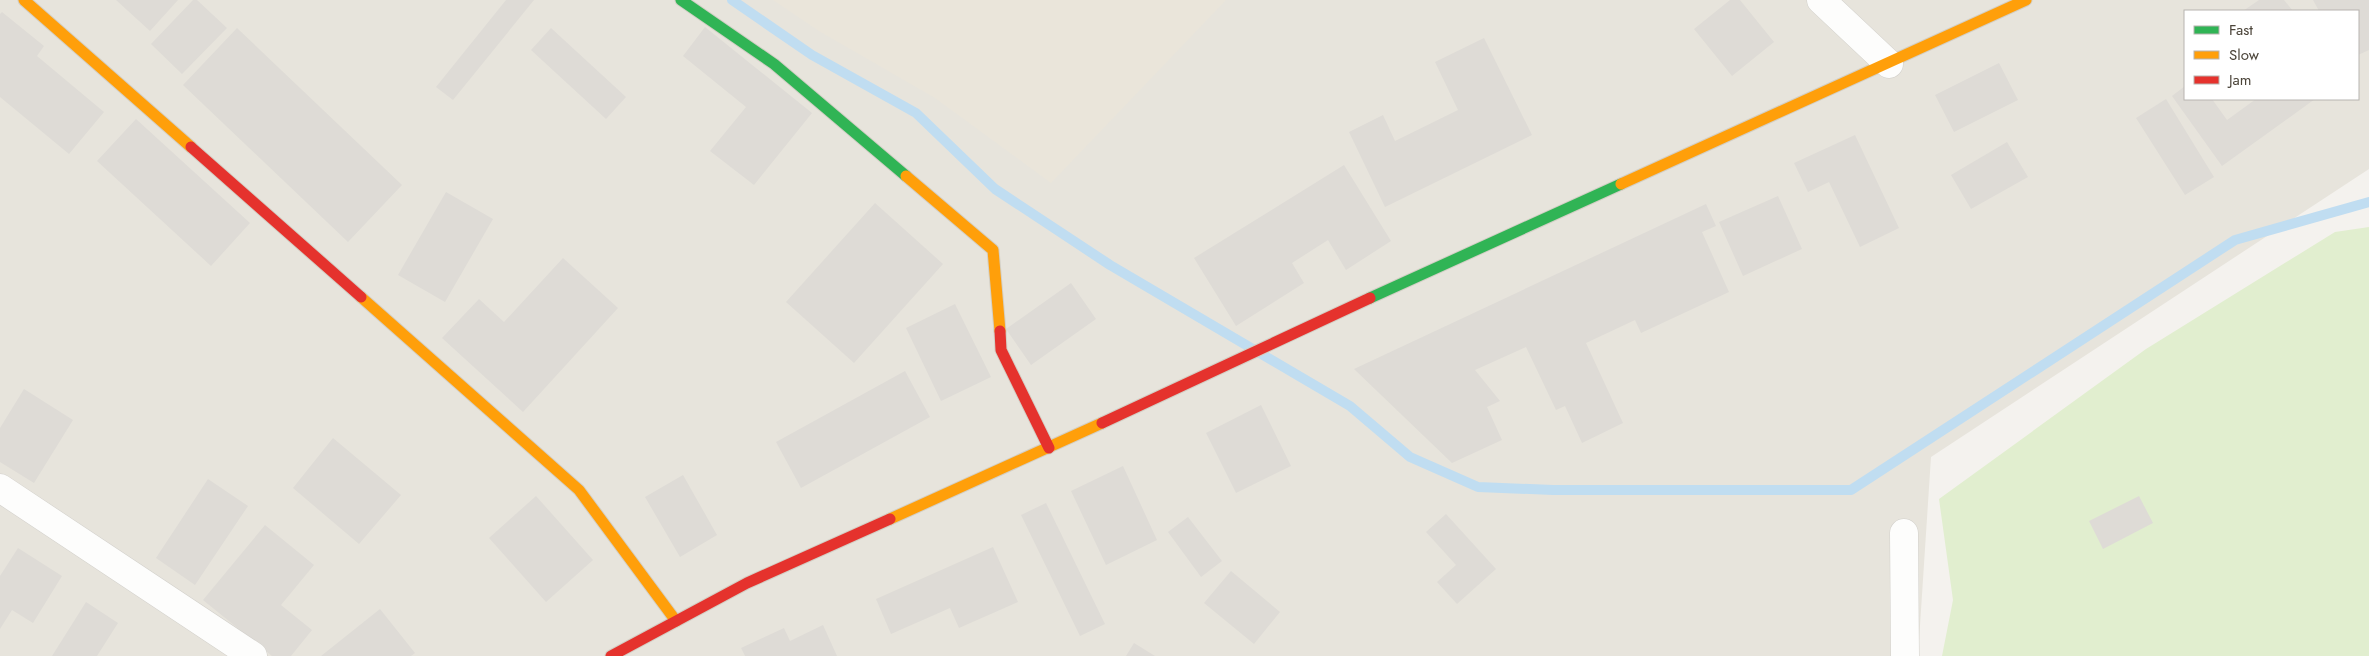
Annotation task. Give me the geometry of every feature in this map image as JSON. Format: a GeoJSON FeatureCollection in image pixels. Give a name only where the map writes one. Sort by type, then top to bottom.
{"type":"FeatureCollection","features":[{"type":"Feature","properties":{"kind":"main road"},"geometry":{"type":"LineString","coordinates":[[24,0],[579,490],[676,621]]}},
{"type":"Feature","properties":{"kind":"main road"},"geometry":{"type":"LineString","coordinates":[[681,0],[774,64],[993,250],[1001,350],[1049,448]]}},
{"type":"Feature","properties":{"kind":"main road"},"geometry":{"type":"LineString","coordinates":[[611,656],[747,583],[1049,448],[1185,382],[1889,64],[2026,0]]}},
{"type":"Feature","properties":{"kind":"street"},"geometry":{"type":"LineString","coordinates":[[1821,0],[1889,64]]}},
{"type":"Feature","properties":{"kind":"street"},"geometry":{"type":"LineString","coordinates":[[0,488],[252,656]]}},
{"type":"Feature","properties":{"kind":"street"},"geometry":{"type":"LineString","coordinates":[[1904,533],[1905,656]]}},
{"type":"Feature","properties":{"kind":"shaded area"},"geometry":{"type":"Polygon","coordinates":[[[0,0],[2369,0],[2369,169],[1931,457],[1918,656],[0,656],[0,0]]]}},
{"type":"Feature","properties":{"kind":"shaded area"},"geometry":{"type":"Polygon","coordinates":[[[773,0],[1226,0],[1051,183],[935,98],[819,31],[773,0]]]}},
{"type":"Feature","properties":{"kind":"green space"},"geometry":{"type":"Polygon","coordinates":[[[2369,227],[2369,656],[1942,656],[1953,600],[1939,499],[2146,349],[2335,232],[2369,227]]]}},
{"type":"Feature","properties":{"kind":"building"},"geometry":{"type":"Polygon","coordinates":[[[116,0],[178,0],[150,31],[116,0]]]}},
{"type":"Feature","properties":{"kind":"building"},"geometry":{"type":"Polygon","coordinates":[[[193,0],[197,0],[227,28],[182,74],[151,44],[193,0]]]}},
{"type":"Feature","properties":{"kind":"building"},"geometry":{"type":"Polygon","coordinates":[[[506,0],[534,0],[453,100],[436,87],[506,0]]]}},
{"type":"Feature","properties":{"kind":"building"},"geometry":{"type":"Polygon","coordinates":[[[1730,0],[1740,0],[1774,42],[1732,76],[1694,29],[1730,0]]]}},
{"type":"Feature","properties":{"kind":"building"},"geometry":{"type":"Polygon","coordinates":[[[2259,0],[2284,0],[2292,10],[2244,10],[2259,0]]]}},
{"type":"Feature","properties":{"kind":"building"},"geometry":{"type":"Polygon","coordinates":[[[2313,0],[2369,0],[2369,50],[2359,55],[2359,10],[2318,10],[2313,0]]]}},
{"type":"Feature","properties":{"kind":"building"},"geometry":{"type":"Polygon","coordinates":[[[2,12],[44,46],[37,56],[104,112],[69,154],[0,97],[0,14],[2,12]]]}},
{"type":"Feature","properties":{"kind":"building"},"geometry":{"type":"Polygon","coordinates":[[[705,27],[812,113],[754,185],[710,151],[746,107],[683,56],[705,27]]]}},
{"type":"Feature","properties":{"kind":"building"},"geometry":{"type":"Polygon","coordinates":[[[237,28],[402,185],[348,242],[183,85],[237,28]]]}},
{"type":"Feature","properties":{"kind":"building"},"geometry":{"type":"Polygon","coordinates":[[[551,28],[626,97],[606,119],[531,50],[551,28]]]}},
{"type":"Feature","properties":{"kind":"building"},"geometry":{"type":"Polygon","coordinates":[[[1484,38],[1532,135],[1385,207],[1349,132],[1383,115],[1395,141],[1458,110],[1435,62],[1484,38]]]}},
{"type":"Feature","properties":{"kind":"building"},"geometry":{"type":"Polygon","coordinates":[[[1999,63],[2018,100],[1954,132],[1935,95],[1999,63]]]}},
{"type":"Feature","properties":{"kind":"building"},"geometry":{"type":"Polygon","coordinates":[[[2184,87],[2184,100],[2213,100],[2227,120],[2255,100],[2314,100],[2222,166],[2172,96],[2184,87]]]}},
{"type":"Feature","properties":{"kind":"building"},"geometry":{"type":"Polygon","coordinates":[[[2166,99],[2214,177],[2185,195],[2136,118],[2166,99]]]}},
{"type":"Feature","properties":{"kind":"building"},"geometry":{"type":"Polygon","coordinates":[[[136,119],[250,223],[211,266],[97,161],[136,119]]]}},
{"type":"Feature","properties":{"kind":"building"},"geometry":{"type":"Polygon","coordinates":[[[1855,135],[1899,228],[1860,247],[1829,182],[1808,192],[1794,163],[1855,135]]]}},
{"type":"Feature","properties":{"kind":"building"},"geometry":{"type":"Polygon","coordinates":[[[2007,142],[2028,177],[1971,209],[1951,175],[2007,142]]]}},
{"type":"Feature","properties":{"kind":"building"},"geometry":{"type":"Polygon","coordinates":[[[1344,165],[1391,241],[1346,270],[1328,240],[1292,263],[1304,283],[1236,326],[1194,258],[1344,165]]]}},
{"type":"Feature","properties":{"kind":"building"},"geometry":{"type":"Polygon","coordinates":[[[446,192],[493,219],[445,302],[398,275],[446,192]]]}},
{"type":"Feature","properties":{"kind":"building"},"geometry":{"type":"Polygon","coordinates":[[[1778,196],[1802,249],[1743,276],[1719,222],[1778,196]]]}},
{"type":"Feature","properties":{"kind":"building"},"geometry":{"type":"Polygon","coordinates":[[[875,203],[943,264],[854,363],[786,302],[875,203]]]}},
{"type":"Feature","properties":{"kind":"building"},"geometry":{"type":"Polygon","coordinates":[[[1706,204],[1716,226],[1702,232],[1729,292],[1641,333],[1635,320],[1586,343],[1623,423],[1582,443],[1565,406],[1556,410],[1526,347],[1475,370],[1500,401],[1487,407],[1502,440],[1452,463],[1354,369],[1706,204]]]}},
{"type":"Feature","properties":{"kind":"building"},"geometry":{"type":"Polygon","coordinates":[[[563,258],[618,308],[523,412],[442,338],[479,299],[504,322],[563,258]]]}},
{"type":"Feature","properties":{"kind":"building"},"geometry":{"type":"Polygon","coordinates":[[[1071,283],[1096,319],[1031,365],[1006,329],[1071,283]]]}},
{"type":"Feature","properties":{"kind":"building"},"geometry":{"type":"Polygon","coordinates":[[[955,304],[991,377],[941,401],[906,328],[955,304]]]}},
{"type":"Feature","properties":{"kind":"building"},"geometry":{"type":"Polygon","coordinates":[[[905,371],[930,417],[801,488],[776,442],[905,371]]]}},
{"type":"Feature","properties":{"kind":"building"},"geometry":{"type":"Polygon","coordinates":[[[24,389],[73,420],[34,483],[0,462],[0,428],[24,389]]]}},
{"type":"Feature","properties":{"kind":"building"},"geometry":{"type":"Polygon","coordinates":[[[1261,405],[1291,466],[1236,493],[1206,433],[1261,405]]]}},
{"type":"Feature","properties":{"kind":"building"},"geometry":{"type":"Polygon","coordinates":[[[333,438],[401,495],[359,544],[293,488],[333,438]]]}},
{"type":"Feature","properties":{"kind":"building"},"geometry":{"type":"Polygon","coordinates":[[[1123,466],[1157,540],[1106,565],[1071,491],[1123,466]]]}},
{"type":"Feature","properties":{"kind":"building"},"geometry":{"type":"Polygon","coordinates":[[[683,475],[717,535],[680,557],[645,497],[683,475]]]}},
{"type":"Feature","properties":{"kind":"building"},"geometry":{"type":"Polygon","coordinates":[[[208,479],[248,506],[195,585],[156,558],[208,479]]]}},
{"type":"Feature","properties":{"kind":"building"},"geometry":{"type":"Polygon","coordinates":[[[536,496],[593,560],[546,602],[489,538],[536,496]]]}},
{"type":"Feature","properties":{"kind":"building"},"geometry":{"type":"Polygon","coordinates":[[[2139,496],[2153,523],[2103,549],[2089,521],[2139,496]]]}},
{"type":"Feature","properties":{"kind":"building"},"geometry":{"type":"Polygon","coordinates":[[[1046,503],[1105,624],[1080,636],[1021,515],[1046,503]]]}},
{"type":"Feature","properties":{"kind":"building"},"geometry":{"type":"Polygon","coordinates":[[[1446,514],[1496,569],[1457,604],[1437,582],[1456,565],[1426,532],[1446,514]]]}},
{"type":"Feature","properties":{"kind":"building"},"geometry":{"type":"Polygon","coordinates":[[[1188,517],[1222,561],[1201,577],[1168,532],[1188,517]]]}},
{"type":"Feature","properties":{"kind":"building"},"geometry":{"type":"Polygon","coordinates":[[[265,525],[314,565],[281,605],[312,630],[291,656],[272,656],[203,600],[265,525]]]}},
{"type":"Feature","properties":{"kind":"building"},"geometry":{"type":"Polygon","coordinates":[[[993,547],[1018,602],[959,628],[950,608],[891,634],[876,599],[993,547]]]}},
{"type":"Feature","properties":{"kind":"building"},"geometry":{"type":"Polygon","coordinates":[[[18,548],[62,576],[33,623],[12,610],[0,629],[0,576],[18,548]]]}},
{"type":"Feature","properties":{"kind":"building"},"geometry":{"type":"Polygon","coordinates":[[[1231,571],[1280,612],[1254,644],[1204,603],[1231,571]]]}},
{"type":"Feature","properties":{"kind":"building"},"geometry":{"type":"Polygon","coordinates":[[[86,602],[118,623],[97,656],[52,656],[86,602]]]}},
{"type":"Feature","properties":{"kind":"building"},"geometry":{"type":"Polygon","coordinates":[[[380,609],[415,653],[411,656],[321,656],[380,609]]]}},
{"type":"Feature","properties":{"kind":"building"},"geometry":{"type":"Polygon","coordinates":[[[823,625],[837,656],[745,656],[741,648],[784,628],[790,641],[823,625]]]}},
{"type":"Feature","properties":{"kind":"building"},"geometry":{"type":"Polygon","coordinates":[[[1134,643],[1155,656],[1126,656],[1134,643]]]}},
{"type":"Feature","properties":{"kind":"waterway"},"geometry":{"type":"LineString","coordinates":[[732,0],[812,55],[916,113],[995,189],[1110,265],[1350,406],[1410,457],[1478,487],[1553,490],[1851,490],[2235,240],[2369,202]]}},
{"type":"Feature","properties":{"kind":"traffic: fast"},"geometry":{"type":"LineString","coordinates":[[681,0],[774,64],[906,176]]}},
{"type":"Feature","properties":{"kind":"traffic: fast"},"geometry":{"type":"LineString","coordinates":[[1370,298],[1621,184]]}},
{"type":"Feature","properties":{"kind":"traffic: slow"},"geometry":{"type":"LineString","coordinates":[[24,0],[191,147]]}},
{"type":"Feature","properties":{"kind":"traffic: slow"},"geometry":{"type":"LineString","coordinates":[[1621,184],[2026,0]]}},
{"type":"Feature","properties":{"kind":"traffic: slow"},"geometry":{"type":"LineString","coordinates":[[906,176],[993,250],[1000,331]]}},
{"type":"Feature","properties":{"kind":"traffic: slow"},"geometry":{"type":"LineString","coordinates":[[361,297],[579,490],[676,621]]}},
{"type":"Feature","properties":{"kind":"traffic: slow"},"geometry":{"type":"LineString","coordinates":[[890,519],[1102,423]]}},
{"type":"Feature","properties":{"kind":"traffic: jam"},"geometry":{"type":"LineString","coordinates":[[191,147],[361,297]]}},
{"type":"Feature","properties":{"kind":"traffic: jam"},"geometry":{"type":"LineString","coordinates":[[1102,423],[1370,298]]}},
{"type":"Feature","properties":{"kind":"traffic: jam"},"geometry":{"type":"LineString","coordinates":[[1000,331],[1001,350],[1049,448]]}},
{"type":"Feature","properties":{"kind":"traffic: jam"},"geometry":{"type":"LineString","coordinates":[[611,656],[747,583],[890,519]]}}]}
